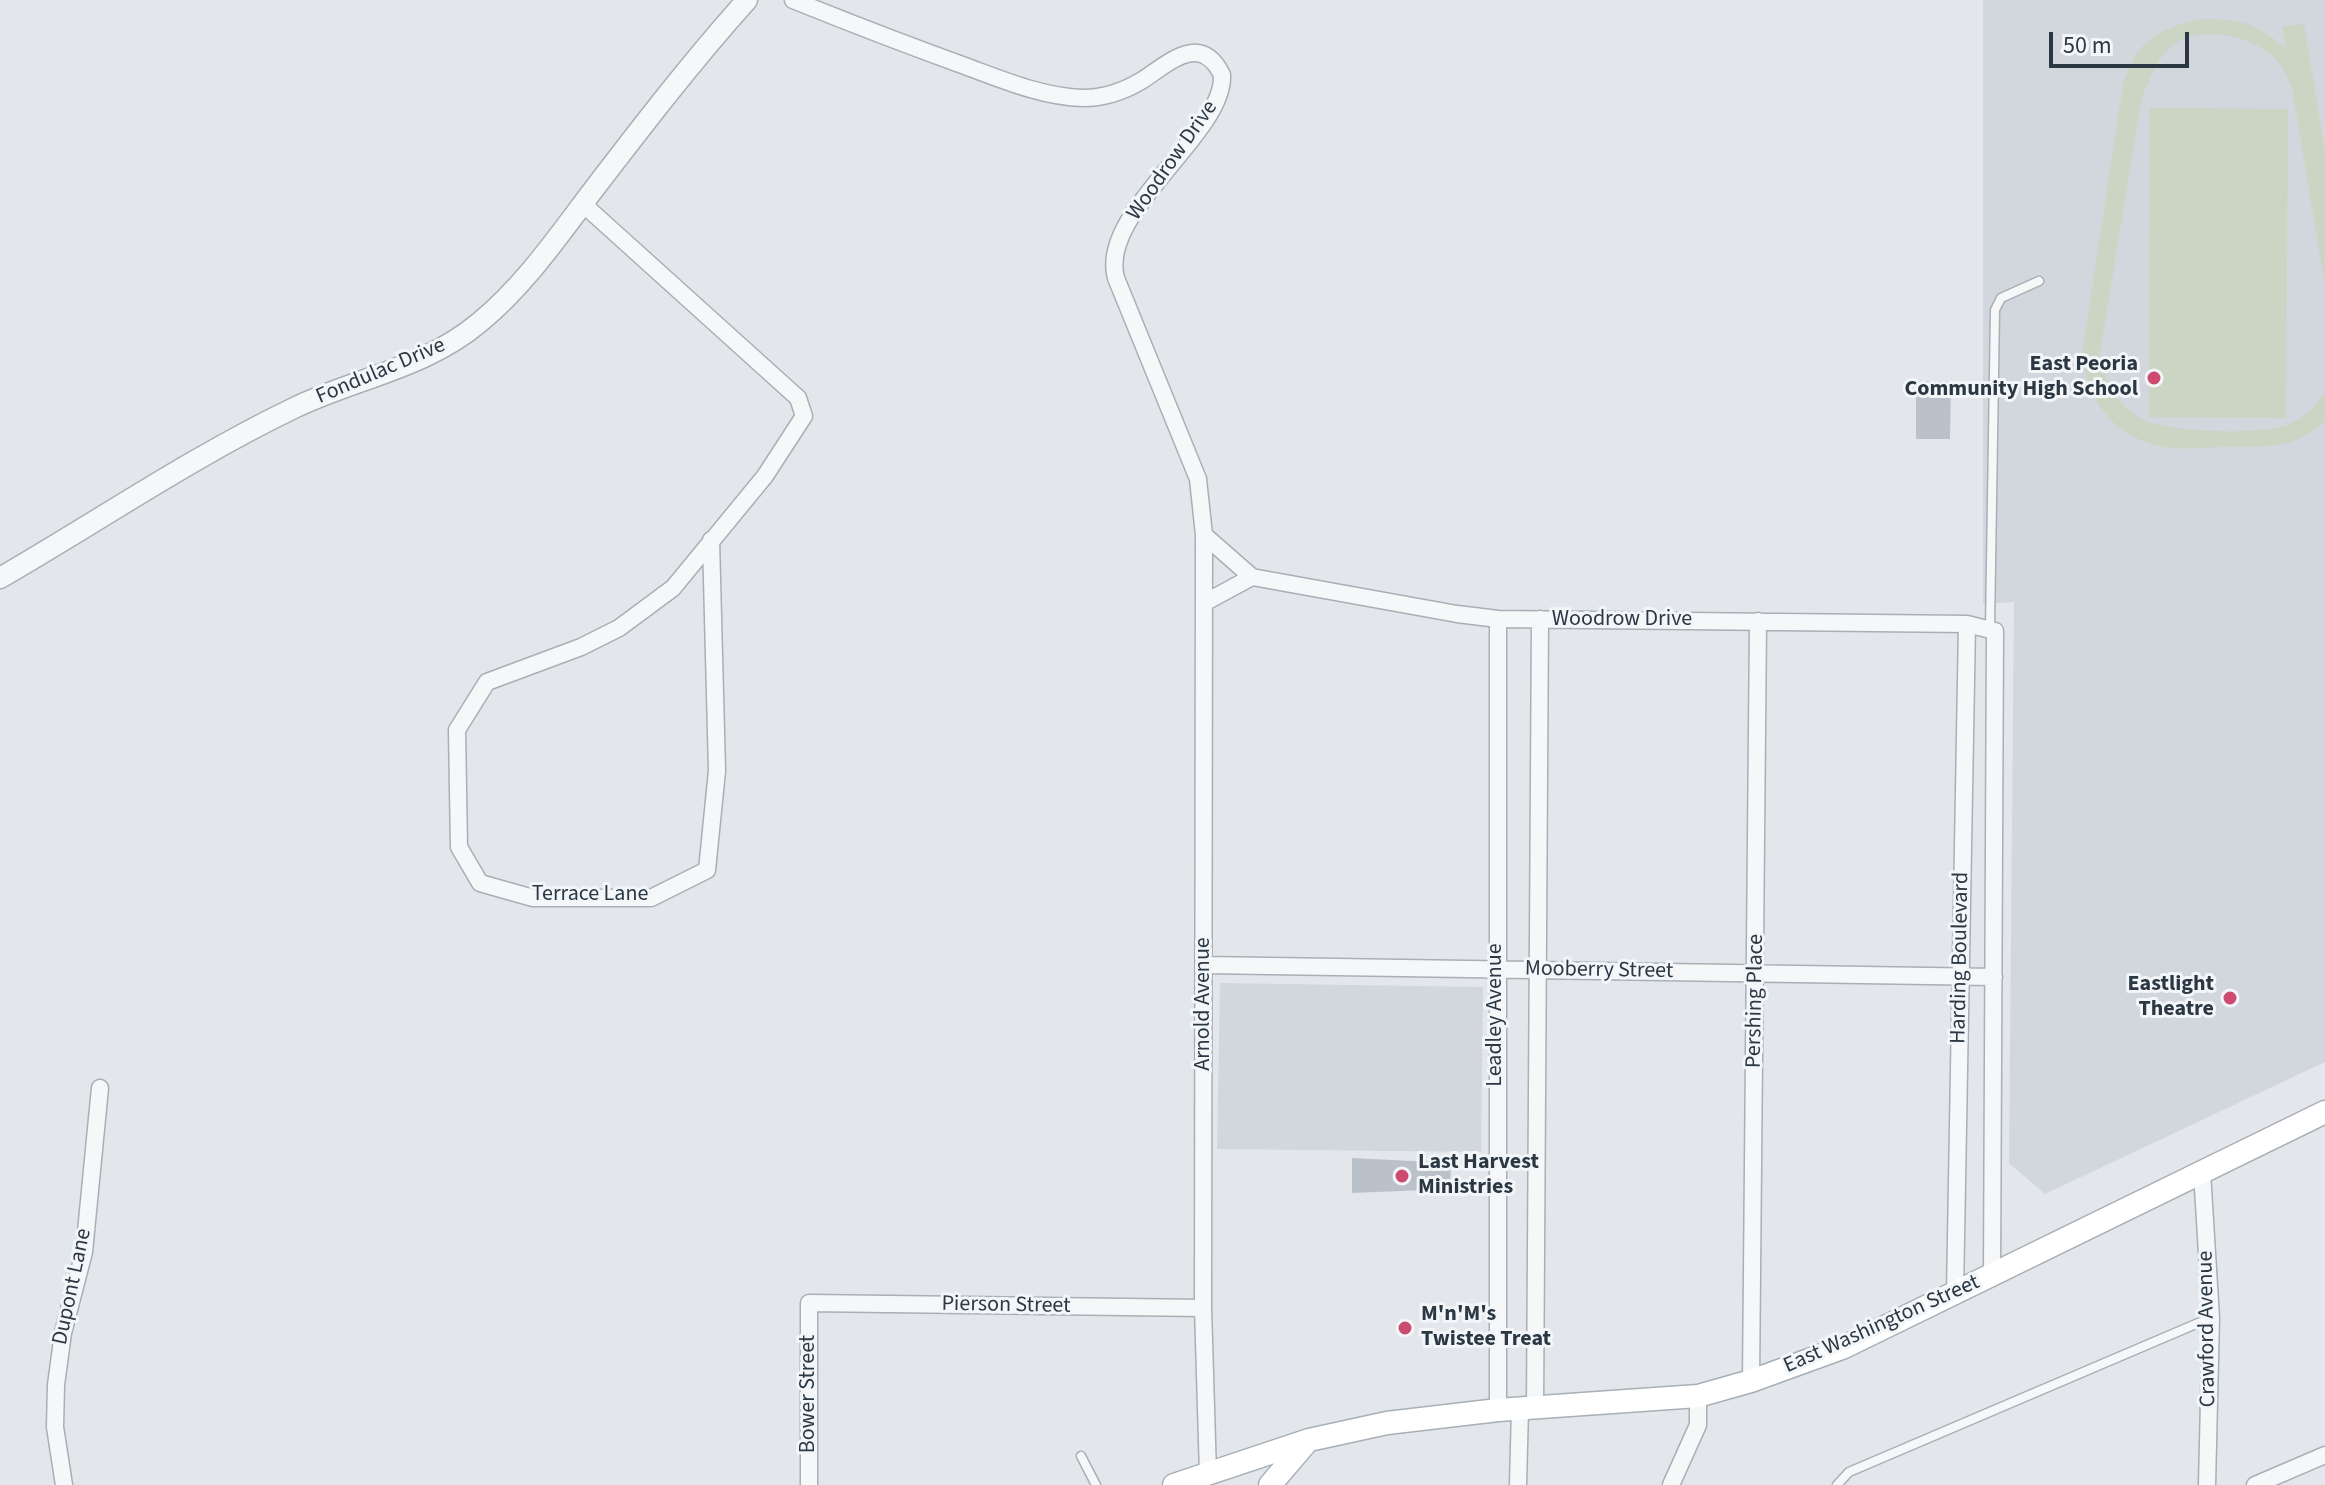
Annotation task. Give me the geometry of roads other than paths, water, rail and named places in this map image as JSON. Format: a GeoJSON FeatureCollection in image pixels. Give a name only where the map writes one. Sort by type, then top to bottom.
{"type":"FeatureCollection","features":[{"type":"Feature","properties":{"kind":"main road","name":"East Washington Street"},"geometry":{"type":"LineString","coordinates":[[1174,1485],[1209,1479],[1309,1440],[1387,1423],[1518,1409],[1698,1396],[1751,1381],[1842,1348],[2325,1112]]}},
{"type":"Feature","properties":{"kind":"main road"},"geometry":{"type":"LineString","coordinates":[[1270,1485],[1309,1440]]}},
{"type":"Feature","properties":{"kind":"street","name":"Fondulac Drive"},"geometry":{"type":"LineString","coordinates":[[0,578],[268,421],[451,344],[506,298],[692,63],[747,0]]}},
{"type":"Feature","properties":{"kind":"street","name":"Woodrow Drive"},"geometry":{"type":"LineString","coordinates":[[793,0],[983,73],[1064,97],[1108,95],[1141,81],[1174,57],[1189,53],[1204,56],[1220,70],[1223,81],[1218,97],[1119,238],[1113,262],[1116,278],[1198,479],[1204,535]]}},
{"type":"Feature","properties":{"kind":"street","name":"Terrace Lane"},"geometry":{"type":"LineString","coordinates":[[583,204],[802,403],[804,416],[800,427],[765,476],[711,540],[673,588],[619,628],[487,682],[457,730],[459,847],[480,883],[533,898],[651,898],[707,870],[717,771],[711,540]]}},
{"type":"Feature","properties":{"kind":"street"},"geometry":{"type":"LineString","coordinates":[[1204,535],[1252,577],[1204,603]]}},
{"type":"Feature","properties":{"kind":"street","name":"Arnold Avenue"},"geometry":{"type":"LineString","coordinates":[[1204,535],[1203,1308],[1209,1479]]}},
{"type":"Feature","properties":{"kind":"street","name":"Woodrow Drive"},"geometry":{"type":"LineString","coordinates":[[1252,577],[1415,609],[1498,619],[1967,624],[1992,629]]}},
{"type":"Feature","properties":{"kind":"street","name":"Leadley Avenue"},"geometry":{"type":"LineString","coordinates":[[1498,619],[1496,970],[1518,1409]]}},
{"type":"Feature","properties":{"kind":"street","name":"Leadley Avenue"},"geometry":{"type":"LineString","coordinates":[[1518,1485],[1518,1409],[1539,970],[1540,619]]}},
{"type":"Feature","properties":{"kind":"street","name":"Pershing Place"},"geometry":{"type":"LineString","coordinates":[[1751,1381],[1758,621]]}},
{"type":"Feature","properties":{"kind":"street","name":"Harding Boulevard"},"geometry":{"type":"LineString","coordinates":[[1955,1293],[1967,624]]}},
{"type":"Feature","properties":{"kind":"street","name":"Harding Boulevard"},"geometry":{"type":"LineString","coordinates":[[1992,629],[1992,1275]]}},
{"type":"Feature","properties":{"kind":"street","name":"Mooberry Street"},"geometry":{"type":"LineString","coordinates":[[1204,965],[1994,977]]}},
{"type":"Feature","properties":{"kind":"street","name":"Dupont Lane"},"geometry":{"type":"LineString","coordinates":[[64,1485],[55,1427],[56,1385],[63,1333],[84,1252],[100,1088]]}},
{"type":"Feature","properties":{"kind":"street","name":"Crawford Avenue"},"geometry":{"type":"LineString","coordinates":[[2202,1172],[2211,1318],[2207,1485]]}},
{"type":"Feature","properties":{"kind":"street","name":"Pierson Street"},"geometry":{"type":"LineString","coordinates":[[809,1303],[1203,1308]]}},
{"type":"Feature","properties":{"kind":"street","name":"Bower Street"},"geometry":{"type":"LineString","coordinates":[[809,1303],[809,1485]]}},
{"type":"Feature","properties":{"kind":"street"},"geometry":{"type":"LineString","coordinates":[[1671,1485],[1698,1425],[1698,1396]]}},
{"type":"Feature","properties":{"kind":"street"},"geometry":{"type":"LineString","coordinates":[[2255,1485],[2325,1455]]}},
{"type":"Feature","properties":{"kind":"lane"},"geometry":{"type":"LineString","coordinates":[[1992,629],[1995,310],[2001,298],[2039,281]]}},
{"type":"Feature","properties":{"kind":"lane"},"geometry":{"type":"LineString","coordinates":[[1837,1485],[1849,1472],[2211,1318]]}},
{"type":"Feature","properties":{"kind":"lane"},"geometry":{"type":"LineString","coordinates":[[1081,1456],[1096,1485]]}},
{"type":"Feature","properties":{"kind":"place","name":"East Peoria Community High School"},"geometry":{"type":"Point","coordinates":[2154,378]}},
{"type":"Feature","properties":{"kind":"place","name":"Eastlight Theatre"},"geometry":{"type":"Point","coordinates":[2230,998]}},
{"type":"Feature","properties":{"kind":"place","name":"Last Harvest Ministries"},"geometry":{"type":"Point","coordinates":[1402,1176]}},
{"type":"Feature","properties":{"kind":"place","name":"M'n'M's Twistee Treat"},"geometry":{"type":"Point","coordinates":[1405,1328]}}]}
